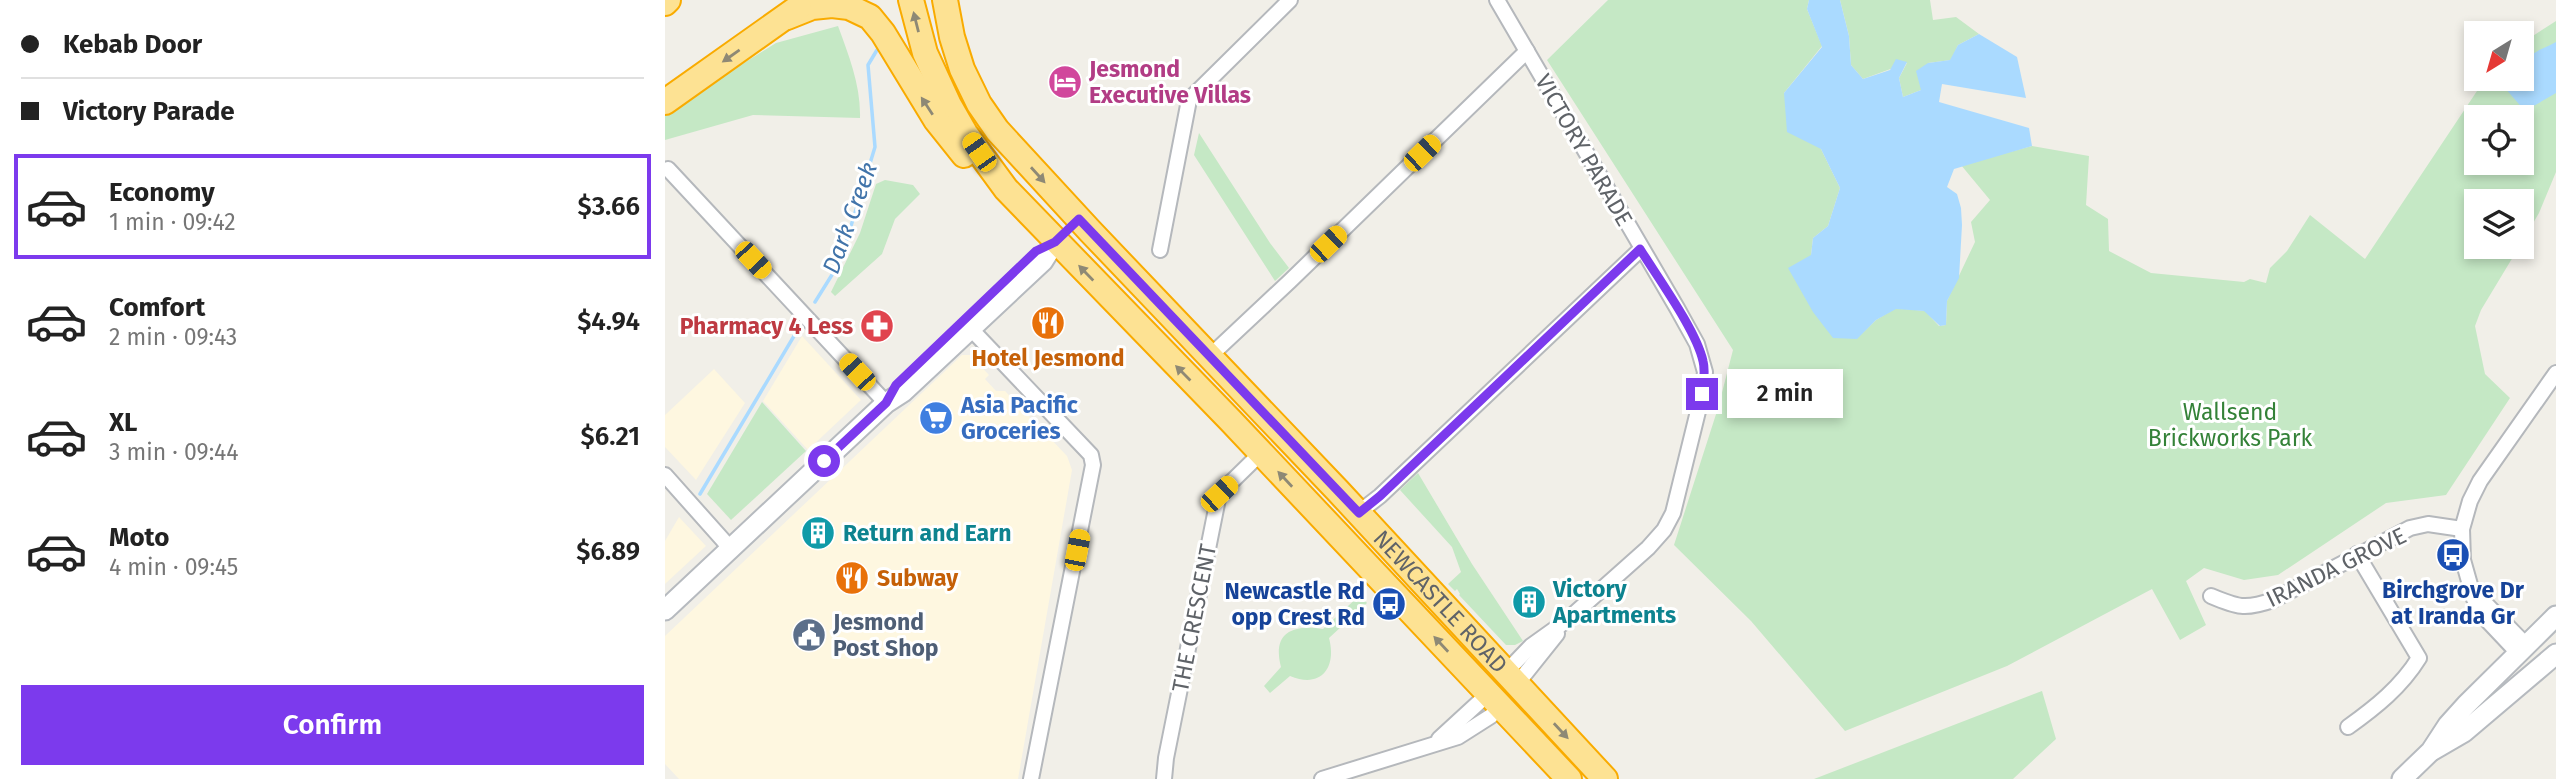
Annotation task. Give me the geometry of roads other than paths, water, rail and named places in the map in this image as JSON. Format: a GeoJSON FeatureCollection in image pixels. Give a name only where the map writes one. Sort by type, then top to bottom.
{"type":"FeatureCollection","features":[{"type":"Feature","properties":{"kind":"highway"},"geometry":{"type":"LineString","coordinates":[[665,102],[787,17],[807,0]]}},
{"type":"Feature","properties":{"kind":"highway","name":"NEWCASTLE ROAD"},"geometry":{"type":"LineString","coordinates":[[911,0],[925,54],[950,105],[965,133],[1006,189],[1261,453],[1569,779]]}},
{"type":"Feature","properties":{"kind":"highway","name":"NEWCASTLE ROAD"},"geometry":{"type":"LineString","coordinates":[[945,0],[962,69],[979,104],[997,130],[1359,513],[1605,779]]}},
{"type":"Feature","properties":{"kind":"highway"},"geometry":{"type":"LineString","coordinates":[[787,17],[812,8],[832,5],[849,7],[870,17],[883,33],[930,111],[956,146],[992,186],[1006,189]]}},
{"type":"Feature","properties":{"kind":"highway"},"geometry":{"type":"LineString","coordinates":[[1055,242],[1079,219]]}},
{"type":"Feature","properties":{"kind":"highway"},"geometry":{"type":"LineString","coordinates":[[1494,700],[1511,678]]}},
{"type":"Feature","properties":{"kind":"main road"},"geometry":{"type":"LineString","coordinates":[[886,403],[896,385],[1036,251],[1055,242]]}},
{"type":"Feature","properties":{"kind":"main road"},"geometry":{"type":"LineString","coordinates":[[665,610],[886,403],[903,392],[971,329],[1043,261],[1055,242]]}},
{"type":"Feature","properties":{"kind":"main road"},"geometry":{"type":"LineString","coordinates":[[2402,779],[2431,751],[2456,715],[2556,616]]}},
{"type":"Feature","properties":{"kind":"main road"},"geometry":{"type":"LineString","coordinates":[[2523,650],[2539,646],[2556,633]]}},
{"type":"Feature","properties":{"kind":"main road"},"geometry":{"type":"LineString","coordinates":[[2475,723],[2488,700],[2517,668],[2523,650]]}},
{"type":"Feature","properties":{"kind":"main road"},"geometry":{"type":"LineString","coordinates":[[2431,751],[2475,723],[2556,654]]}},
{"type":"Feature","properties":{"kind":"street"},"geometry":{"type":"LineString","coordinates":[[1160,250],[1189,100],[1290,0]]}},
{"type":"Feature","properties":{"kind":"street","name":"VICTORY PARADE"},"geometry":{"type":"LineString","coordinates":[[1497,0],[1640,249],[1677,308],[1703,358],[1705,372],[1702,394],[1669,522],[1648,548],[1566,621],[1511,678]]}},
{"type":"Feature","properties":{"kind":"street"},"geometry":{"type":"LineString","coordinates":[[1209,357],[1527,51]]}},
{"type":"Feature","properties":{"kind":"street"},"geometry":{"type":"LineString","coordinates":[[668,169],[886,403]]}},
{"type":"Feature","properties":{"kind":"street"},"geometry":{"type":"LineString","coordinates":[[1359,513],[1640,249]]}},
{"type":"Feature","properties":{"kind":"street"},"geometry":{"type":"LineString","coordinates":[[971,329],[1091,455],[1093,465],[1031,779]]}},
{"type":"Feature","properties":{"kind":"street"},"geometry":{"type":"LineString","coordinates":[[2523,650],[2469,580],[2461,550],[2462,529],[2470,501],[2480,481],[2555,377]]}},
{"type":"Feature","properties":{"kind":"street","name":"THE CRESCENT"},"geometry":{"type":"LineString","coordinates":[[1164,779],[1165,758],[1219,494],[1261,453]]}},
{"type":"Feature","properties":{"kind":"street"},"geometry":{"type":"LineString","coordinates":[[665,475],[731,549]]}},
{"type":"Feature","properties":{"kind":"street","name":"IRANDA GROVE"},"geometry":{"type":"LineString","coordinates":[[2210,596],[2234,605],[2255,606],[2273,600],[2410,528],[2428,524],[2462,529]]}},
{"type":"Feature","properties":{"kind":"street"},"geometry":{"type":"LineString","coordinates":[[2348,727],[2378,706],[2408,675],[2419,658],[2357,554]]}},
{"type":"Feature","properties":{"kind":"street"},"geometry":{"type":"LineString","coordinates":[[1322,779],[1422,748],[1494,700]]}},
{"type":"Feature","properties":{"kind":"street"},"geometry":{"type":"LineString","coordinates":[[1165,758],[1175,779]]}},
{"type":"Feature","properties":{"kind":"water"},"geometry":{"type":"Polygon","coordinates":[[[1809,0],[1840,0],[1849,36],[1851,65],[1863,79],[1890,70],[1896,59],[1907,62],[1899,78],[1903,97],[1921,90],[1916,71],[1928,63],[1950,60],[1958,45],[1979,34],[2017,57],[2026,98],[1942,84],[1939,102],[2029,128],[2032,146],[1954,169],[1947,187],[1957,194],[1962,225],[1959,278],[1947,301],[1946,325],[1940,326],[1924,311],[1896,309],[1876,320],[1857,339],[1833,338],[1813,312],[1788,268],[1811,255],[1813,238],[1828,226],[1840,188],[1821,149],[1787,132],[1784,93],[1822,47],[1807,9],[1809,0]]]}},
{"type":"Feature","properties":{"kind":"water"},"geometry":{"type":"Polygon","coordinates":[[[2556,42],[2556,93],[2534,106],[2520,105],[2508,91],[2534,91],[2534,54],[2556,42]]]}},
{"type":"Feature","properties":{"kind":"waterway","name":"Dark Creek"},"geometry":{"type":"LineString","coordinates":[[815,302],[840,262],[875,147],[868,65],[877,50]]}},
{"type":"Feature","properties":{"kind":"waterway","name":"Dark Creek"},"geometry":{"type":"LineString","coordinates":[[700,494],[797,331]]}},
{"type":"Feature","properties":{"kind":"place","name":"Jesmond Executive Villas"},"geometry":{"type":"Point","coordinates":[1065,82]}},
{"type":"Feature","properties":{"kind":"place","name":"Hotel Jesmond"},"geometry":{"type":"Point","coordinates":[1048,323]}},
{"type":"Feature","properties":{"kind":"place","name":"Pharmacy 4 Less"},"geometry":{"type":"Point","coordinates":[877,326]}},
{"type":"Feature","properties":{"kind":"place","name":"Asia Pacific Groceries"},"geometry":{"type":"Point","coordinates":[936,418]}},
{"type":"Feature","properties":{"kind":"place","name":"Return and Earn"},"geometry":{"type":"Point","coordinates":[818,533]}},
{"type":"Feature","properties":{"kind":"place","name":"Birchgrove Dr at Iranda Gr"},"geometry":{"type":"Point","coordinates":[2453,555]}},
{"type":"Feature","properties":{"kind":"place","name":"Subway"},"geometry":{"type":"Point","coordinates":[852,578]}},
{"type":"Feature","properties":{"kind":"place","name":"Victory Apartments"},"geometry":{"type":"Point","coordinates":[1529,602]}},
{"type":"Feature","properties":{"kind":"place","name":"Newcastle Rd opp Crest Rd"},"geometry":{"type":"Point","coordinates":[1389,604]}},
{"type":"Feature","properties":{"kind":"place","name":"Jesmond Post Shop"},"geometry":{"type":"Point","coordinates":[809,635]}},
{"type":"Feature","properties":{"kind":"park label","name":"Wallsend Brickworks Park"},"geometry":{"type":"Point","coordinates":[2230,425]}}]}
